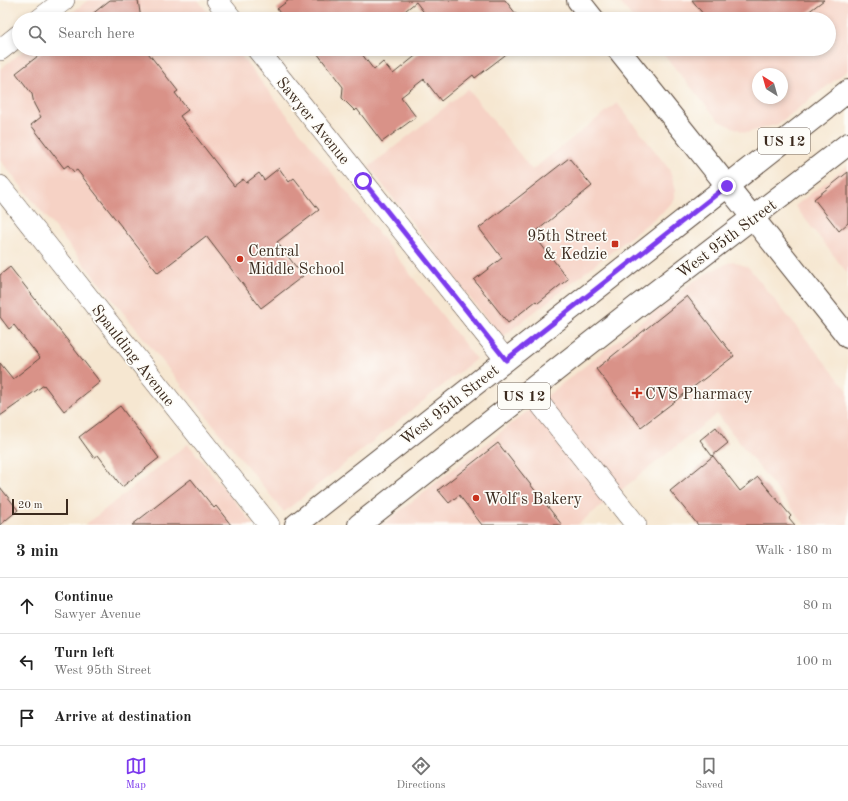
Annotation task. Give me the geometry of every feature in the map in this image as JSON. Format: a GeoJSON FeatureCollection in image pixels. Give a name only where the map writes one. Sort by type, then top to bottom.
{"type":"FeatureCollection","features":[{"type":"Feature","properties":{"kind":"main road"},"geometry":{"type":"LineString","coordinates":[[578,0],[587,12]]}},
{"type":"Feature","properties":{"kind":"main road"},"geometry":{"type":"LineString","coordinates":[[624,56],[848,337]]}},
{"type":"Feature","properties":{"kind":"main road","name":"West 95th Street"},"geometry":{"type":"LineString","coordinates":[[296,525],[848,91]]}},
{"type":"Feature","properties":{"kind":"main road","name":"West 95th Street"},"geometry":{"type":"LineString","coordinates":[[360,525],[635,308],[848,144]]}},
{"type":"Feature","properties":{"kind":"street"},"geometry":{"type":"LineString","coordinates":[[49,12],[64,0]]}},
{"type":"Feature","properties":{"kind":"street"},"geometry":{"type":"LineString","coordinates":[[217,0],[226,12]]}},
{"type":"Feature","properties":{"kind":"street"},"geometry":{"type":"LineString","coordinates":[[0,50],[12,41]]}},
{"type":"Feature","properties":{"kind":"street","name":"Sawyer Avenue"},"geometry":{"type":"LineString","coordinates":[[262,56],[506,360]]}},
{"type":"Feature","properties":{"kind":"street","name":"Spaulding Avenue"},"geometry":{"type":"LineString","coordinates":[[0,186],[269,525]]}},
{"type":"Feature","properties":{"kind":"street"},"geometry":{"type":"LineString","coordinates":[[530,391],[636,525]]}},
{"type":"Feature","properties":{"kind":"shaded area"},"geometry":{"type":"Polygon","coordinates":[[[88,0],[198,0],[207,12],[73,12],[88,0]]]}},
{"type":"Feature","properties":{"kind":"shaded area"},"geometry":{"type":"Polygon","coordinates":[[[618,0],[848,0],[848,70],[778,124],[746,133],[719,121],[665,56],[836,56],[836,12],[628,12],[618,0]]]}},
{"type":"Feature","properties":{"kind":"shaded area","name":"Central Middle School"},"geometry":{"type":"Polygon","coordinates":[[[17,56],[241,56],[476,359],[284,512],[0,160],[0,69],[17,56]]]}},
{"type":"Feature","properties":{"kind":"shaded area"},"geometry":{"type":"Polygon","coordinates":[[[468,89],[532,170],[617,103],[669,169],[675,187],[675,199],[665,210],[501,338],[369,167],[468,89]]]}},
{"type":"Feature","properties":{"kind":"shaded area"},"geometry":{"type":"Polygon","coordinates":[[[848,165],[848,274],[795,206],[848,165]]]}},
{"type":"Feature","properties":{"kind":"shaded area"},"geometry":{"type":"Polygon","coordinates":[[[733,261],[749,268],[848,391],[848,525],[805,525],[717,414],[577,525],[382,525],[691,283],[712,270],[733,261]]]}},
{"type":"Feature","properties":{"kind":"shaded area"},"geometry":{"type":"Polygon","coordinates":[[[188,444],[254,525],[85,525],[188,444]]]}},
{"type":"Feature","properties":{"kind":"building"},"geometry":{"type":"Polygon","coordinates":[[[110,0],[138,0],[140,12],[95,12],[110,0]]]}},
{"type":"Feature","properties":{"kind":"building"},"geometry":{"type":"Polygon","coordinates":[[[289,0],[505,0],[514,12],[424,12],[416,2],[404,12],[279,12],[277,9],[289,0]]]}},
{"type":"Feature","properties":{"kind":"building"},"geometry":{"type":"Polygon","coordinates":[[[692,0],[824,0],[808,12],[701,12],[692,0]]]}},
{"type":"Feature","properties":{"kind":"building"},"geometry":{"type":"Polygon","coordinates":[[[38,56],[150,56],[178,91],[175,93],[188,110],[180,116],[234,186],[243,179],[246,183],[259,173],[264,180],[279,168],[289,182],[294,178],[319,210],[277,242],[303,276],[261,308],[206,236],[158,273],[77,170],[74,172],[68,165],[64,168],[31,125],[41,117],[34,104],[32,94],[16,73],[38,56]]]}},
{"type":"Feature","properties":{"kind":"building"},"geometry":{"type":"Polygon","coordinates":[[[319,56],[363,56],[374,70],[383,62],[393,74],[415,56],[504,56],[475,78],[473,75],[441,101],[424,79],[401,97],[416,117],[382,142],[357,109],[355,111],[342,98],[343,87],[319,56]]]}},
{"type":"Feature","properties":{"kind":"building"},"geometry":{"type":"Polygon","coordinates":[[[569,158],[592,186],[533,234],[568,279],[538,303],[536,301],[508,323],[474,280],[502,258],[479,228],[569,158]]]}},
{"type":"Feature","properties":{"kind":"building"},"geometry":{"type":"Polygon","coordinates":[[[848,172],[848,223],[839,231],[814,199],[848,172]]]}},
{"type":"Feature","properties":{"kind":"building"},"geometry":{"type":"Polygon","coordinates":[[[10,267],[100,382],[64,411],[44,385],[0,416],[0,363],[13,379],[40,358],[14,325],[9,329],[0,317],[0,275],[10,267]]]}},
{"type":"Feature","properties":{"kind":"building","name":"CVS Pharmacy"},"geometry":{"type":"Polygon","coordinates":[[[687,296],[734,356],[641,427],[596,369],[687,296]]]}},
{"type":"Feature","properties":{"kind":"building"},"geometry":{"type":"Polygon","coordinates":[[[120,406],[159,458],[122,487],[98,455],[94,458],[79,437],[120,406]]]}},
{"type":"Feature","properties":{"kind":"building"},"geometry":{"type":"Polygon","coordinates":[[[716,427],[728,443],[712,456],[700,440],[716,427]]]}},
{"type":"Feature","properties":{"kind":"building"},"geometry":{"type":"Polygon","coordinates":[[[498,443],[562,525],[482,525],[459,495],[449,503],[438,490],[498,443]]]}},
{"type":"Feature","properties":{"kind":"building"},"geometry":{"type":"Polygon","coordinates":[[[713,456],[740,491],[758,477],[791,516],[789,518],[795,525],[698,525],[670,491],[713,456]]]}},
{"type":"Feature","properties":{"kind":"building"},"geometry":{"type":"Polygon","coordinates":[[[191,479],[214,508],[216,506],[231,525],[132,525],[191,479]]]}},
{"type":"Feature","properties":{"kind":"building"},"geometry":{"type":"Polygon","coordinates":[[[0,487],[18,510],[0,525],[0,487]]]}},
{"type":"Feature","properties":{"kind":"place","name":"95th Street & Kedzie"},"geometry":{"type":"Point","coordinates":[615,244]}},
{"type":"Feature","properties":{"kind":"place","name":"Central Middle School"},"geometry":{"type":"Point","coordinates":[240,259]}},
{"type":"Feature","properties":{"kind":"place","name":"CVS Pharmacy"},"geometry":{"type":"Point","coordinates":[637,393]}},
{"type":"Feature","properties":{"kind":"place","name":"Wolf's Bakery"},"geometry":{"type":"Point","coordinates":[476,498]}},
{"type":"Feature","properties":{"kind":"route"},"geometry":{"type":"LineString","coordinates":[[363,181],[506,360],[727,186]]}}]}
